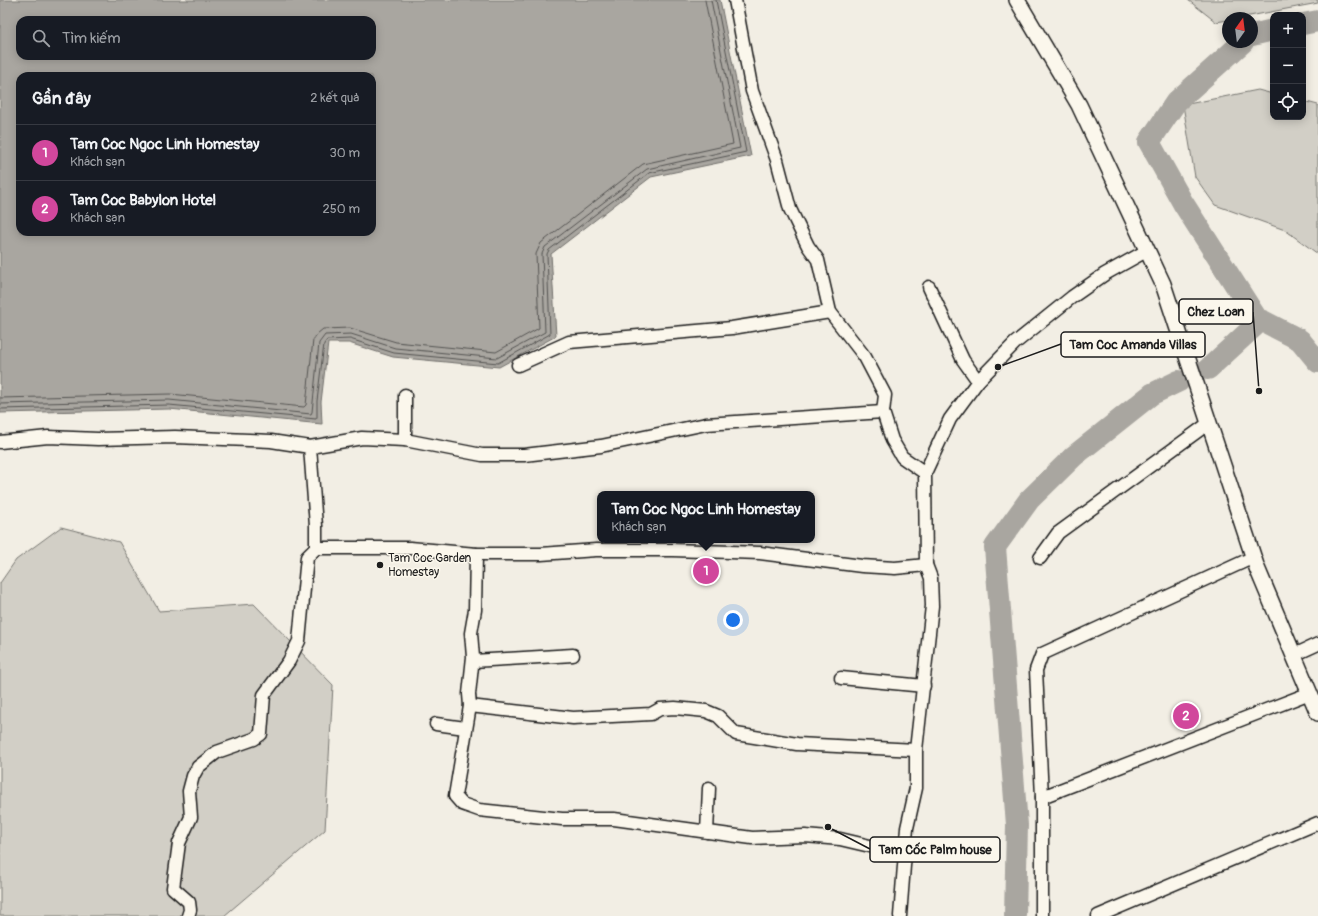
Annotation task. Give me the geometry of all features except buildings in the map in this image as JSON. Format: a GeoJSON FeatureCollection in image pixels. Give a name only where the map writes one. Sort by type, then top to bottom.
{"type":"FeatureCollection","features":[{"type":"Feature","properties":{"kind":"main road"},"geometry":{"type":"LineString","coordinates":[[1017,0],[1079,105],[1163,284],[1254,557],[1318,713]]}},
{"type":"Feature","properties":{"kind":"street"},"geometry":{"type":"LineString","coordinates":[[736,0],[752,91],[777,160],[790,209],[808,246],[818,260],[830,312],[865,357],[885,395],[883,412],[892,440],[902,457],[925,473]]}},
{"type":"Feature","properties":{"kind":"street"},"geometry":{"type":"LineString","coordinates":[[900,916],[907,828],[916,788],[916,750],[932,606],[931,578],[926,564],[925,473],[950,419],[978,381],[1016,343],[1072,297],[1106,274],[1148,250]]}},
{"type":"Feature","properties":{"kind":"street"},"geometry":{"type":"LineString","coordinates":[[929,287],[964,360],[978,381]]}},
{"type":"Feature","properties":{"kind":"street"},"geometry":{"type":"LineString","coordinates":[[518,365],[569,342],[732,328],[830,312]]}},
{"type":"Feature","properties":{"kind":"street"},"geometry":{"type":"LineString","coordinates":[[405,395],[405,440]]}},
{"type":"Feature","properties":{"kind":"street"},"geometry":{"type":"LineString","coordinates":[[0,442],[48,437],[98,439],[175,437],[271,441],[310,447],[362,438],[405,440],[482,454],[524,455],[601,446],[706,424],[883,412]]}},
{"type":"Feature","properties":{"kind":"street"},"geometry":{"type":"LineString","coordinates":[[1040,558],[1058,533],[1209,423]]}},
{"type":"Feature","properties":{"kind":"street"},"geometry":{"type":"LineString","coordinates":[[310,447],[316,548]]}},
{"type":"Feature","properties":{"kind":"street"},"geometry":{"type":"LineString","coordinates":[[188,916],[190,910],[189,902],[173,888],[179,843],[191,817],[189,791],[193,776],[198,767],[216,752],[254,740],[261,734],[264,695],[289,662],[299,641],[307,557],[316,548],[410,548],[476,554],[541,554],[596,550],[666,550],[760,553],[862,566],[895,568],[926,564]]}},
{"type":"Feature","properties":{"kind":"street"},"geometry":{"type":"LineString","coordinates":[[476,554],[475,610],[471,633],[473,660],[468,694],[470,706],[465,728],[455,796],[462,804],[479,810],[562,818],[614,819],[752,838],[805,836],[840,840],[904,854]]}},
{"type":"Feature","properties":{"kind":"street"},"geometry":{"type":"LineString","coordinates":[[1042,916],[1042,797],[1036,670],[1042,654],[1254,557]]}},
{"type":"Feature","properties":{"kind":"street"},"geometry":{"type":"LineString","coordinates":[[1294,655],[1318,644]]}},
{"type":"Feature","properties":{"kind":"street"},"geometry":{"type":"LineString","coordinates":[[473,660],[520,659],[573,654]]}},
{"type":"Feature","properties":{"kind":"street"},"geometry":{"type":"LineString","coordinates":[[841,678],[924,686]]}},
{"type":"Feature","properties":{"kind":"street"},"geometry":{"type":"LineString","coordinates":[[1042,797],[1310,693]]}},
{"type":"Feature","properties":{"kind":"street"},"geometry":{"type":"LineString","coordinates":[[470,706],[573,718],[650,714],[660,709],[675,708],[698,710],[706,711],[718,716],[736,734],[797,744],[916,750]]}},
{"type":"Feature","properties":{"kind":"street"},"geometry":{"type":"LineString","coordinates":[[436,724],[465,728]]}},
{"type":"Feature","properties":{"kind":"street"},"geometry":{"type":"LineString","coordinates":[[707,832],[709,788]]}},
{"type":"Feature","properties":{"kind":"street"},"geometry":{"type":"LineString","coordinates":[[1098,916],[1318,823]]}},
{"type":"Feature","properties":{"kind":"shaded area"},"geometry":{"type":"Polygon","coordinates":[[[1188,0],[1318,0],[1318,3],[1258,14],[1258,12],[1222,12],[1222,21],[1216,22],[1188,0]]]}},
{"type":"Feature","properties":{"kind":"shaded area"},"geometry":{"type":"Polygon","coordinates":[[[1258,90],[1270,93],[1270,120],[1306,120],[1306,102],[1318,105],[1318,254],[1285,230],[1215,205],[1195,177],[1183,105],[1258,90]]]}},
{"type":"Feature","properties":{"kind":"shaded area"},"geometry":{"type":"Polygon","coordinates":[[[61,527],[119,542],[159,611],[254,604],[333,685],[325,830],[224,916],[0,916],[0,583],[16,560],[61,527]]]}},
{"type":"Feature","properties":{"kind":"water"},"geometry":{"type":"Polygon","coordinates":[[[0,0],[720,0],[751,156],[651,177],[551,254],[556,336],[499,367],[393,357],[349,343],[328,343],[321,402],[322,424],[169,409],[0,413],[0,0]]]}},
{"type":"Feature","properties":{"kind":"waterway"},"geometry":{"type":"LineString","coordinates":[[1306,23],[1318,21]]}},
{"type":"Feature","properties":{"kind":"waterway"},"geometry":{"type":"LineString","coordinates":[[1258,34],[1270,31]]}},
{"type":"Feature","properties":{"kind":"waterway"},"geometry":{"type":"LineString","coordinates":[[1208,369],[1259,322],[1183,203],[1149,142],[1176,102],[1236,48]]}},
{"type":"Feature","properties":{"kind":"waterway"},"geometry":{"type":"LineString","coordinates":[[1259,322],[1263,321],[1300,340],[1318,362]]}},
{"type":"Feature","properties":{"kind":"waterway"},"geometry":{"type":"LineString","coordinates":[[1015,916],[1017,825],[995,547],[1029,500],[1074,456],[1152,394],[1179,381]]}},
{"type":"Feature","properties":{"kind":"place","name":"Tam Coc Amanda Villas"},"geometry":{"type":"Point","coordinates":[998,367]}},
{"type":"Feature","properties":{"kind":"place","name":"Chez Loan"},"geometry":{"type":"Point","coordinates":[1259,391]}},
{"type":"Feature","properties":{"kind":"place","name":"Tam Coc Garden Homestay"},"geometry":{"type":"Point","coordinates":[380,565]}},
{"type":"Feature","properties":{"kind":"place","name":"Tam Coc Ngoc Linh Homestay"},"geometry":{"type":"Point","coordinates":[706,571]}},
{"type":"Feature","properties":{"kind":"place","name":"Tam Coc Babylon Hotel"},"geometry":{"type":"Point","coordinates":[1186,716]}},
{"type":"Feature","properties":{"kind":"place","name":"Tam Cốc Palm house"},"geometry":{"type":"Point","coordinates":[828,827]}}]}
